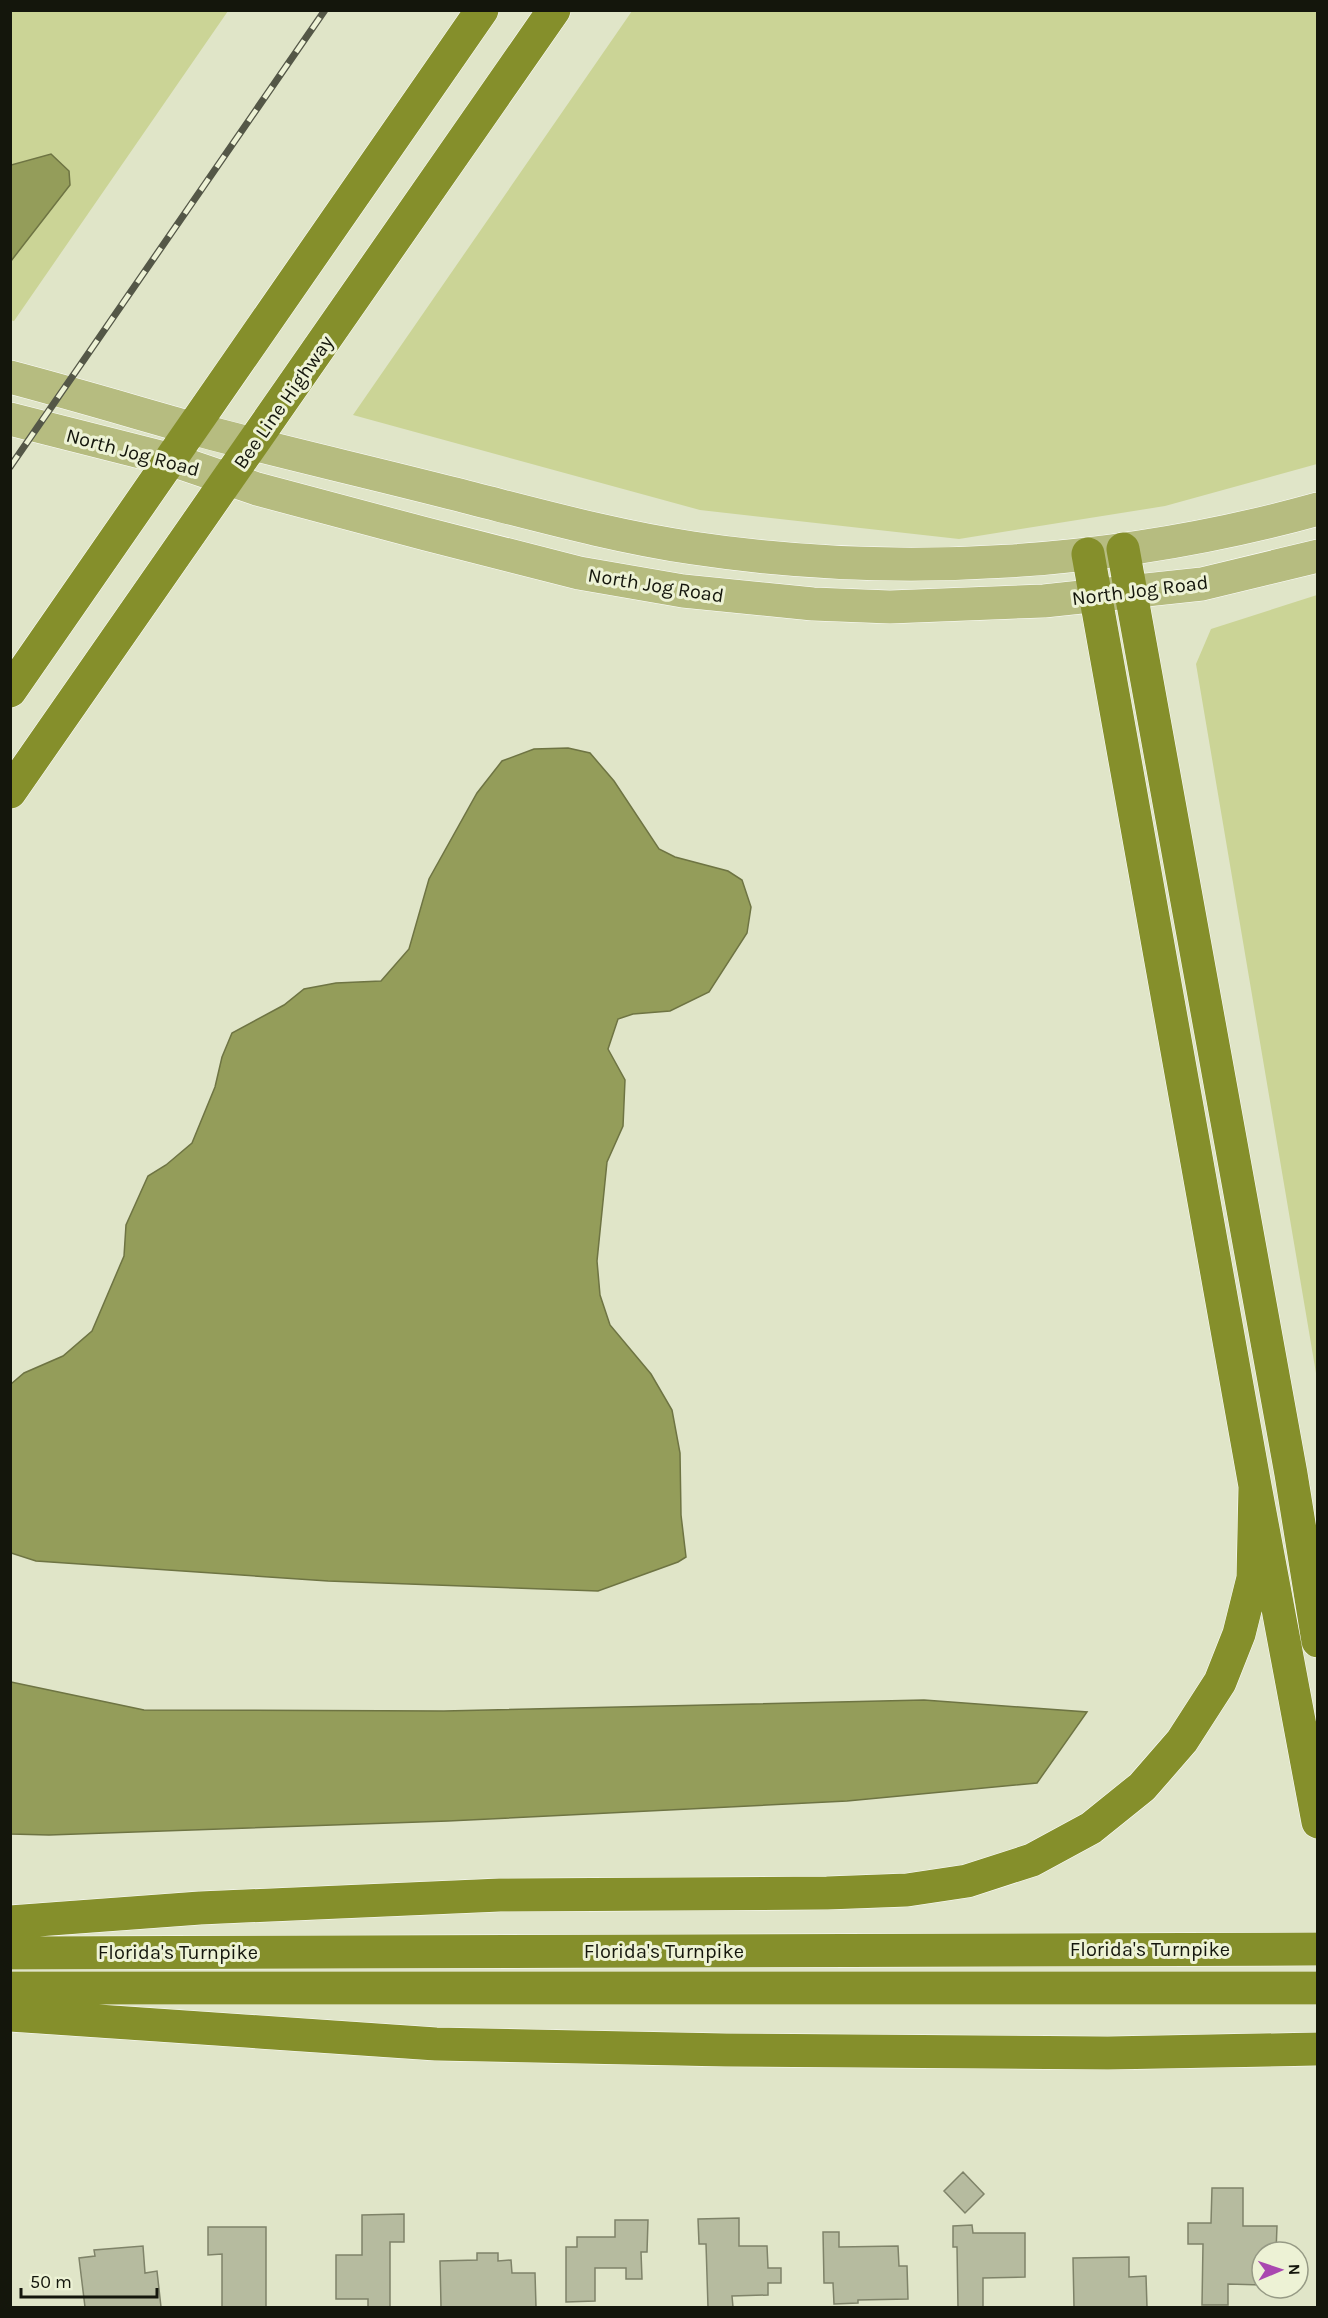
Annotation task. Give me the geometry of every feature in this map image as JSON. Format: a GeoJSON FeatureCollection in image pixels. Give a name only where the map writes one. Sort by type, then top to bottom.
{"type":"FeatureCollection","features":[{"type":"Feature","properties":{"kind":"highway"},"geometry":{"type":"LineString","coordinates":[[10,691],[482,10]]}},
{"type":"Feature","properties":{"kind":"highway","name":"Bee Line Highway"},"geometry":{"type":"LineString","coordinates":[[10,792],[255,443],[554,10]]}},
{"type":"Feature","properties":{"kind":"highway"},"geometry":{"type":"LineString","coordinates":[[1123,549],[1291,1473],[1317,1641]]}},
{"type":"Feature","properties":{"kind":"highway"},"geometry":{"type":"LineString","coordinates":[[1088,554],[1317,1822]]}},
{"type":"Feature","properties":{"kind":"highway"},"geometry":{"type":"LineString","coordinates":[[1291,1473],[1317,1550]]}},
{"type":"Feature","properties":{"kind":"highway"},"geometry":{"type":"LineString","coordinates":[[10,1922],[200,1908],[500,1895],[827,1893],[908,1890],[967,1881],[1032,1860],[1090,1828],[1142,1787],[1182,1741],[1220,1682],[1239,1634],[1253,1578],[1255,1486]]}},
{"type":"Feature","properties":{"kind":"highway","name":"Florida's Turnpike"},"geometry":{"type":"LineString","coordinates":[[10,1953],[1317,1948]]}},
{"type":"Feature","properties":{"kind":"highway","name":"Florida's Turnpike"},"geometry":{"type":"LineString","coordinates":[[10,1988],[1317,1988]]}},
{"type":"Feature","properties":{"kind":"highway"},"geometry":{"type":"LineString","coordinates":[[10,2015],[436,2044],[726,2050],[1096,2053],[1317,2049]]}},
{"type":"Feature","properties":{"kind":"main road","name":"North Jog Road"},"geometry":{"type":"LineString","coordinates":[[10,377],[193,428],[591,528],[692,548],[814,561],[890,564],[1044,559],[1190,538],[1317,509]]}},
{"type":"Feature","properties":{"kind":"main road","name":"North Jog Road"},"geometry":{"type":"LineString","coordinates":[[10,419],[172,460],[257,489],[579,573],[684,591],[813,604],[890,607],[1033,602],[1202,584],[1317,555]]}},
{"type":"Feature","properties":{"kind":"shaded area"},"geometry":{"type":"Polygon","coordinates":[[[10,11],[228,11],[14,321],[10,320],[10,11]]]}},
{"type":"Feature","properties":{"kind":"shaded area"},"geometry":{"type":"Polygon","coordinates":[[[632,11],[1317,11],[1317,464],[1165,506],[959,539],[700,510],[353,415],[632,11]]]}},
{"type":"Feature","properties":{"kind":"shaded area"},"geometry":{"type":"Polygon","coordinates":[[[51,154],[69,171],[70,185],[11,261],[11,165],[51,154]]]}},
{"type":"Feature","properties":{"kind":"shaded area"},"geometry":{"type":"Polygon","coordinates":[[[1318,595],[1317,1379],[1196,664],[1211,629],[1318,595]]]}},
{"type":"Feature","properties":{"kind":"shaded area"},"geometry":{"type":"Polygon","coordinates":[[[568,748],[590,753],[614,781],[659,849],[675,857],[728,871],[742,880],[751,907],[747,933],[709,992],[670,1011],[633,1014],[618,1019],[608,1049],[625,1080],[623,1126],[607,1162],[597,1261],[600,1295],[610,1325],[651,1374],[672,1410],[680,1453],[681,1515],[686,1557],[598,1591],[328,1581],[36,1561],[11,1553],[11,1384],[24,1373],[63,1356],[92,1331],[124,1256],[126,1225],[148,1176],[166,1165],[192,1143],[215,1087],[222,1057],[232,1033],[284,1005],[304,989],[336,983],[381,981],[409,949],[429,879],[477,793],[502,761],[534,749],[568,748]]]}},
{"type":"Feature","properties":{"kind":"shaded area"},"geometry":{"type":"Polygon","coordinates":[[[11,1682],[144,1710],[444,1711],[924,1700],[1087,1712],[1037,1783],[847,1801],[448,1821],[49,1835],[11,1834],[11,1682]]]}},
{"type":"Feature","properties":{"kind":"building"},"geometry":{"type":"Polygon","coordinates":[[[963,2172],[984,2194],[965,2213],[944,2191],[963,2172]]]}},
{"type":"Feature","properties":{"kind":"building"},"geometry":{"type":"Polygon","coordinates":[[[1212,2188],[1243,2188],[1243,2226],[1277,2226],[1276,2240],[1250,2240],[1250,2285],[1228,2284],[1228,2305],[1202,2305],[1203,2244],[1188,2244],[1188,2223],[1211,2223],[1212,2188]]]}},
{"type":"Feature","properties":{"kind":"building"},"geometry":{"type":"Polygon","coordinates":[[[404,2214],[404,2242],[390,2242],[390,2307],[368,2307],[368,2299],[336,2299],[336,2255],[362,2255],[362,2215],[404,2214]]]}},
{"type":"Feature","properties":{"kind":"building"},"geometry":{"type":"Polygon","coordinates":[[[739,2218],[739,2246],[767,2246],[768,2268],[781,2268],[781,2283],[768,2283],[768,2295],[732,2296],[733,2307],[708,2307],[706,2244],[699,2244],[698,2219],[739,2218]]]}},
{"type":"Feature","properties":{"kind":"building"},"geometry":{"type":"Polygon","coordinates":[[[615,2220],[648,2220],[647,2252],[641,2252],[642,2279],[626,2279],[626,2268],[595,2268],[595,2301],[566,2302],[566,2247],[577,2247],[577,2237],[615,2237],[615,2220]]]}},
{"type":"Feature","properties":{"kind":"building"},"geometry":{"type":"Polygon","coordinates":[[[972,2225],[973,2233],[1025,2233],[1025,2277],[983,2278],[983,2307],[958,2307],[957,2247],[953,2247],[953,2226],[972,2225]]]}},
{"type":"Feature","properties":{"kind":"building"},"geometry":{"type":"Polygon","coordinates":[[[208,2227],[266,2227],[266,2307],[222,2307],[222,2254],[208,2255],[208,2227]]]}},
{"type":"Feature","properties":{"kind":"building"},"geometry":{"type":"Polygon","coordinates":[[[823,2232],[839,2232],[839,2247],[898,2246],[899,2266],[907,2266],[908,2299],[858,2300],[858,2303],[834,2304],[833,2283],[824,2283],[823,2232]]]}},
{"type":"Feature","properties":{"kind":"building"},"geometry":{"type":"Polygon","coordinates":[[[143,2246],[145,2273],[157,2271],[161,2307],[85,2307],[79,2258],[95,2256],[94,2250],[143,2246]]]}},
{"type":"Feature","properties":{"kind":"building"},"geometry":{"type":"Polygon","coordinates":[[[477,2253],[498,2253],[498,2261],[511,2260],[512,2273],[535,2273],[536,2307],[441,2307],[440,2261],[477,2260],[477,2253]]]}},
{"type":"Feature","properties":{"kind":"building"},"geometry":{"type":"Polygon","coordinates":[[[1129,2257],[1129,2277],[1146,2276],[1147,2307],[1074,2307],[1073,2258],[1129,2257]]]}},
{"type":"Feature","properties":{"kind":"railway"},"geometry":{"type":"LineString","coordinates":[[10,467],[325,10]]}}]}
